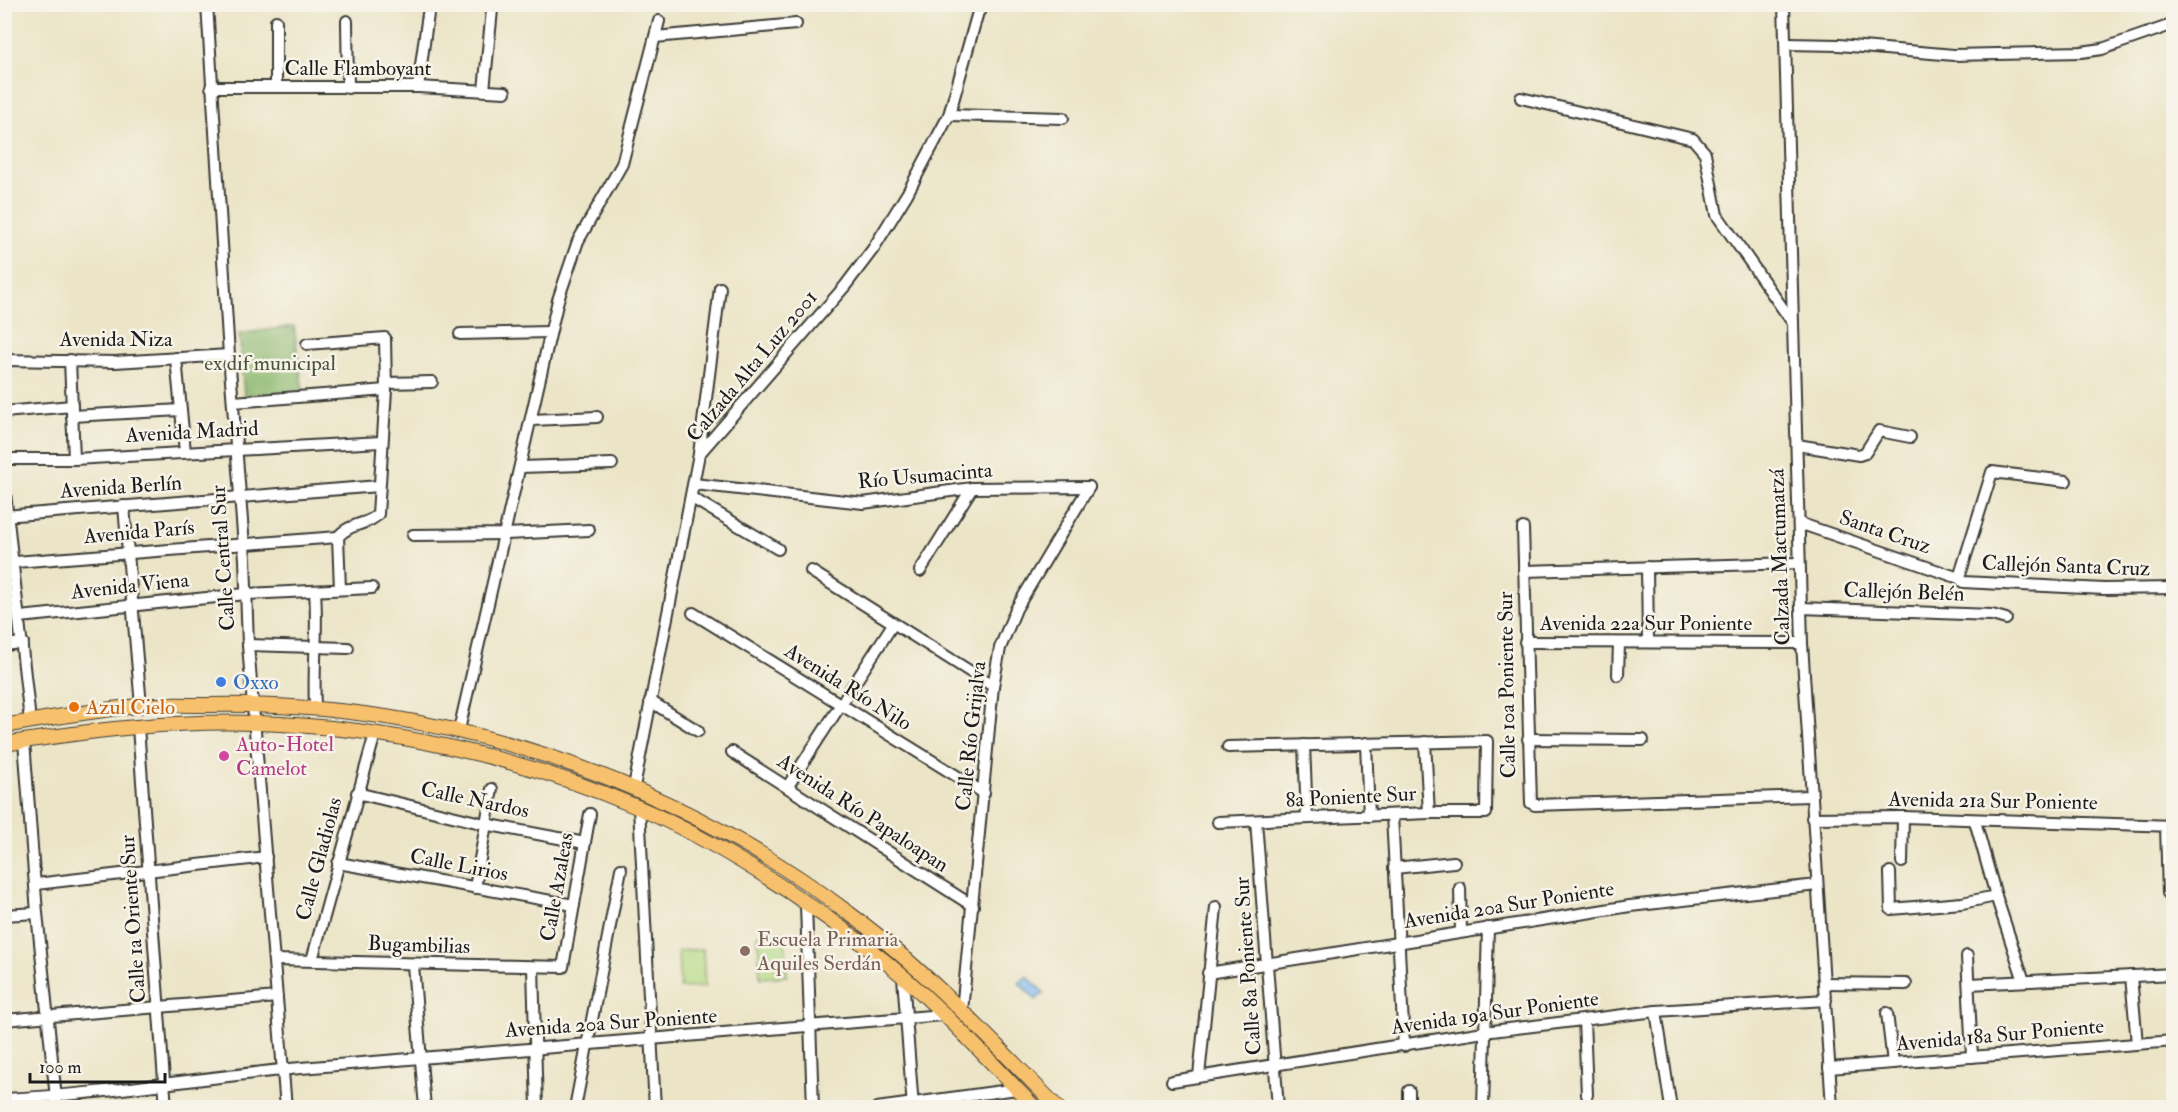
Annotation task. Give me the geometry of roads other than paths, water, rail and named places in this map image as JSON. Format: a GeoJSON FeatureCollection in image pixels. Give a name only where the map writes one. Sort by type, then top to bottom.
{"type":"FeatureCollection","features":[{"type":"Feature","properties":{"kind":"main road"},"geometry":{"type":"LineString","coordinates":[[4,726],[141,706],[254,704],[315,707],[390,716],[459,730],[542,752],[634,787],[754,848],[821,893],[888,944],[962,1011],[1058,1107]]}},
{"type":"Feature","properties":{"kind":"main road"},"geometry":{"type":"LineString","coordinates":[[4,744],[138,727],[256,723],[375,734],[468,751],[536,770],[639,808],[749,866],[868,948],[903,977],[1035,1107]]}},
{"type":"Feature","properties":{"kind":"street","name":"Calle Central Sur"},"geometry":{"type":"LineString","coordinates":[[207,4],[248,645],[286,1107]]}},
{"type":"Feature","properties":{"kind":"street","name":"Calzada Alta Luz 2001"},"geometry":{"type":"LineString","coordinates":[[634,787],[699,454],[845,286],[873,249],[907,194],[950,115],[978,12],[986,4]]}},
{"type":"Feature","properties":{"kind":"street","name":"Calzada Mactumatzá"},"geometry":{"type":"LineString","coordinates":[[1784,4],[1802,643],[1810,796],[1832,1107]]}},
{"type":"Feature","properties":{"kind":"street"},"geometry":{"type":"LineString","coordinates":[[484,90],[492,9]]}},
{"type":"Feature","properties":{"kind":"street"},"geometry":{"type":"LineString","coordinates":[[418,87],[428,14]]}},
{"type":"Feature","properties":{"kind":"street"},"geometry":{"type":"LineString","coordinates":[[276,21],[276,87]]}},
{"type":"Feature","properties":{"kind":"street"},"geometry":{"type":"LineString","coordinates":[[347,21],[348,88]]}},
{"type":"Feature","properties":{"kind":"street"},"geometry":{"type":"LineString","coordinates":[[459,730],[563,281],[578,241],[622,164],[659,21]]}},
{"type":"Feature","properties":{"kind":"street"},"geometry":{"type":"LineString","coordinates":[[655,37],[796,24]]}},
{"type":"Feature","properties":{"kind":"street"},"geometry":{"type":"LineString","coordinates":[[1786,44],[1839,45],[1954,55],[2081,52],[2102,49],[2174,24]]}},
{"type":"Feature","properties":{"kind":"street","name":"Calle Flamboyant"},"geometry":{"type":"LineString","coordinates":[[211,87],[418,87],[505,92]]}},
{"type":"Feature","properties":{"kind":"street"},"geometry":{"type":"LineString","coordinates":[[1521,98],[1693,139],[1705,153],[1716,215],[1793,324]]}},
{"type":"Feature","properties":{"kind":"street"},"geometry":{"type":"LineString","coordinates":[[950,115],[1063,118]]}},
{"type":"Feature","properties":{"kind":"street"},"geometry":{"type":"LineString","coordinates":[[699,454],[720,288]]}},
{"type":"Feature","properties":{"kind":"street"},"geometry":{"type":"LineString","coordinates":[[460,334],[550,332]]}},
{"type":"Feature","properties":{"kind":"street"},"geometry":{"type":"LineString","coordinates":[[307,344],[385,338],[386,387],[378,514],[374,519],[352,525],[338,537],[340,589]]}},
{"type":"Feature","properties":{"kind":"street","name":"Avenida Niza"},"geometry":{"type":"LineString","coordinates":[[4,360],[116,362],[229,355]]}},
{"type":"Feature","properties":{"kind":"street"},"geometry":{"type":"LineString","coordinates":[[176,358],[185,452]]}},
{"type":"Feature","properties":{"kind":"street"},"geometry":{"type":"LineString","coordinates":[[70,360],[74,459]]}},
{"type":"Feature","properties":{"kind":"street"},"geometry":{"type":"LineString","coordinates":[[233,402],[432,382]]}},
{"type":"Feature","properties":{"kind":"street"},"geometry":{"type":"LineString","coordinates":[[4,412],[181,410]]}},
{"type":"Feature","properties":{"kind":"street"},"geometry":{"type":"LineString","coordinates":[[532,420],[597,417]]}},
{"type":"Feature","properties":{"kind":"street"},"geometry":{"type":"LineString","coordinates":[[1797,445],[1859,455],[1865,453],[1878,431],[1910,437]]}},
{"type":"Feature","properties":{"kind":"street","name":"Avenida Madrid"},"geometry":{"type":"LineString","coordinates":[[4,459],[74,459],[381,442]]}},
{"type":"Feature","properties":{"kind":"street"},"geometry":{"type":"LineString","coordinates":[[521,467],[612,464]]}},
{"type":"Feature","properties":{"kind":"street"},"geometry":{"type":"LineString","coordinates":[[1959,578],[1992,472],[2066,481]]}},
{"type":"Feature","properties":{"kind":"street"},"geometry":{"type":"LineString","coordinates":[[4,484],[15,562],[30,721]]}},
{"type":"Feature","properties":{"kind":"street","name":"Río Usumacinta"},"geometry":{"type":"LineString","coordinates":[[694,484],[863,503],[972,488],[1089,488]]}},
{"type":"Feature","properties":{"kind":"street","name":"Avenida Berlín"},"geometry":{"type":"LineString","coordinates":[[7,516],[379,486]]}},
{"type":"Feature","properties":{"kind":"street"},"geometry":{"type":"LineString","coordinates":[[920,571],[972,488]]}},
{"type":"Feature","properties":{"kind":"street","name":"Calle Río Grijalva"},"geometry":{"type":"LineString","coordinates":[[962,1011],[993,686],[1000,648],[1016,609],[1089,488]]}},
{"type":"Feature","properties":{"kind":"street"},"geometry":{"type":"LineString","coordinates":[[692,498],[778,549]]}},
{"type":"Feature","properties":{"kind":"street"},"geometry":{"type":"LineString","coordinates":[[124,506],[141,706]]}},
{"type":"Feature","properties":{"kind":"street","name":"Santa Cruz"},"geometry":{"type":"LineString","coordinates":[[1799,523],[1959,578]]}},
{"type":"Feature","properties":{"kind":"street","name":"Calle 10a Poniente Sur"},"geometry":{"type":"LineString","coordinates":[[1523,528],[1527,739],[1530,799],[1535,805],[1810,796]]}},
{"type":"Feature","properties":{"kind":"street"},"geometry":{"type":"LineString","coordinates":[[413,535],[589,530]]}},
{"type":"Feature","properties":{"kind":"street","name":"Avenida París"},"geometry":{"type":"LineString","coordinates":[[15,562],[338,537]]}},
{"type":"Feature","properties":{"kind":"street"},"geometry":{"type":"LineString","coordinates":[[1524,571],[1799,563]]}},
{"type":"Feature","properties":{"kind":"street"},"geometry":{"type":"LineString","coordinates":[[1647,567],[1648,642]]}},
{"type":"Feature","properties":{"kind":"street"},"geometry":{"type":"LineString","coordinates":[[810,572],[993,686]]}},
{"type":"Feature","properties":{"kind":"street","name":"Callejón Santa Cruz"},"geometry":{"type":"LineString","coordinates":[[1959,578],[1963,582],[1992,585],[2104,590],[2174,588]]}},
{"type":"Feature","properties":{"kind":"street"},"geometry":{"type":"LineString","coordinates":[[4,581],[16,580]]}},
{"type":"Feature","properties":{"kind":"street","name":"Avenida Viena"},"geometry":{"type":"LineString","coordinates":[[20,616],[246,594],[372,588]]}},
{"type":"Feature","properties":{"kind":"street"},"geometry":{"type":"LineString","coordinates":[[315,591],[317,645],[313,654],[315,707]]}},
{"type":"Feature","properties":{"kind":"street","name":"Callejón Belén"},"geometry":{"type":"LineString","coordinates":[[1801,608],[1992,615],[2006,618]]}},
{"type":"Feature","properties":{"kind":"street","name":"Avenida Río Nilo"},"geometry":{"type":"LineString","coordinates":[[693,613],[984,794]]}},
{"type":"Feature","properties":{"kind":"street"},"geometry":{"type":"LineString","coordinates":[[788,786],[893,624]]}},
{"type":"Feature","properties":{"kind":"street","name":"Avenida 22a Sur Poniente"},"geometry":{"type":"LineString","coordinates":[[1525,642],[1802,643]]}},
{"type":"Feature","properties":{"kind":"street"},"geometry":{"type":"LineString","coordinates":[[4,645],[22,643]]}},
{"type":"Feature","properties":{"kind":"street"},"geometry":{"type":"LineString","coordinates":[[1618,675],[1619,643]]}},
{"type":"Feature","properties":{"kind":"street"},"geometry":{"type":"LineString","coordinates":[[248,645],[317,645],[320,649],[348,648]]}},
{"type":"Feature","properties":{"kind":"street"},"geometry":{"type":"LineString","coordinates":[[650,701],[698,731]]}},
{"type":"Feature","properties":{"kind":"street","name":"Calle 1a Oriente Sur"},"geometry":{"type":"LineString","coordinates":[[138,727],[166,1107]]}},
{"type":"Feature","properties":{"kind":"street","name":"Calle Gladiolas"},"geometry":{"type":"LineString","coordinates":[[312,960],[375,734]]}},
{"type":"Feature","properties":{"kind":"street"},"geometry":{"type":"LineString","coordinates":[[1527,739],[1644,740]]}},
{"type":"Feature","properties":{"kind":"street"},"geometry":{"type":"LineString","coordinates":[[24,741],[37,913],[57,1102]]}},
{"type":"Feature","properties":{"kind":"street","name":"8a Poniente Sur"},"geometry":{"type":"LineString","coordinates":[[1218,822],[1429,813],[1486,813],[1487,741],[1425,742]]}},
{"type":"Feature","properties":{"kind":"street"},"geometry":{"type":"LineString","coordinates":[[1228,747],[1425,742],[1429,813]]}},
{"type":"Feature","properties":{"kind":"street"},"geometry":{"type":"LineString","coordinates":[[1366,743],[1369,816]]}},
{"type":"Feature","properties":{"kind":"street"},"geometry":{"type":"LineString","coordinates":[[1304,745],[1307,818]]}},
{"type":"Feature","properties":{"kind":"street","name":"Avenida Río Papaloapan"},"geometry":{"type":"LineString","coordinates":[[732,752],[973,906]]}},
{"type":"Feature","properties":{"kind":"street"},"geometry":{"type":"LineString","coordinates":[[475,888],[492,789]]}},
{"type":"Feature","properties":{"kind":"street","name":"Calle Nardos"},"geometry":{"type":"LineString","coordinates":[[357,793],[485,824],[585,843]]}},
{"type":"Feature","properties":{"kind":"street"},"geometry":{"type":"LineString","coordinates":[[639,808],[655,1107]]}},
{"type":"Feature","properties":{"kind":"street","name":"Calle Azaleas"},"geometry":{"type":"LineString","coordinates":[[563,967],[590,814]]}},
{"type":"Feature","properties":{"kind":"street"},"geometry":{"type":"LineString","coordinates":[[1392,815],[1404,1046]]}},
{"type":"Feature","properties":{"kind":"street"},"geometry":{"type":"LineString","coordinates":[[1902,862],[1903,817]]}},
{"type":"Feature","properties":{"kind":"street","name":"Avenida 21a Sur Poniente"},"geometry":{"type":"LineString","coordinates":[[1812,818],[1903,817],[2170,826]]}},
{"type":"Feature","properties":{"kind":"street","name":"Calle 8a Poniente Sur"},"geometry":{"type":"LineString","coordinates":[[1256,821],[1278,1107]]}},
{"type":"Feature","properties":{"kind":"street"},"geometry":{"type":"LineString","coordinates":[[1975,821],[1996,896],[2024,981]]}},
{"type":"Feature","properties":{"kind":"street"},"geometry":{"type":"LineString","coordinates":[[2168,893],[2170,826]]}},
{"type":"Feature","properties":{"kind":"street"},"geometry":{"type":"LineString","coordinates":[[36,884],[266,857]]}},
{"type":"Feature","properties":{"kind":"street","name":"Calle Lirios"},"geometry":{"type":"LineString","coordinates":[[338,862],[574,905]]}},
{"type":"Feature","properties":{"kind":"street"},"geometry":{"type":"LineString","coordinates":[[1394,868],[1454,862]]}},
{"type":"Feature","properties":{"kind":"street"},"geometry":{"type":"LineString","coordinates":[[575,1107],[621,868]]}},
{"type":"Feature","properties":{"kind":"street"},"geometry":{"type":"LineString","coordinates":[[1890,872],[1891,909],[1962,903],[1996,896]]}},
{"type":"Feature","properties":{"kind":"street","name":"Avenida 20a Sur Poniente"},"geometry":{"type":"LineString","coordinates":[[1208,973],[1630,906],[1817,885]]}},
{"type":"Feature","properties":{"kind":"street"},"geometry":{"type":"LineString","coordinates":[[1460,888],[1461,932]]}},
{"type":"Feature","properties":{"kind":"street"},"geometry":{"type":"LineString","coordinates":[[806,905],[813,1107]]}},
{"type":"Feature","properties":{"kind":"street"},"geometry":{"type":"LineString","coordinates":[[1199,1076],[1216,907]]}},
{"type":"Feature","properties":{"kind":"street"},"geometry":{"type":"LineString","coordinates":[[4,915],[37,913]]}},
{"type":"Feature","properties":{"kind":"street"},"geometry":{"type":"LineString","coordinates":[[1483,1107],[1488,928]]}},
{"type":"Feature","properties":{"kind":"street"},"geometry":{"type":"LineString","coordinates":[[1967,956],[1972,1057]]}},
{"type":"Feature","properties":{"kind":"street","name":"Bugambilias"},"geometry":{"type":"LineString","coordinates":[[274,960],[563,967]]}},
{"type":"Feature","properties":{"kind":"street"},"geometry":{"type":"LineString","coordinates":[[412,965],[425,1107]]}},
{"type":"Feature","properties":{"kind":"street"},"geometry":{"type":"LineString","coordinates":[[533,967],[537,1107]]}},
{"type":"Feature","properties":{"kind":"street"},"geometry":{"type":"LineString","coordinates":[[1969,984],[2174,974]]}},
{"type":"Feature","properties":{"kind":"street"},"geometry":{"type":"LineString","coordinates":[[2131,976],[2137,1044]]}},
{"type":"Feature","properties":{"kind":"street"},"geometry":{"type":"LineString","coordinates":[[903,977],[912,1105]]}},
{"type":"Feature","properties":{"kind":"street"},"geometry":{"type":"LineString","coordinates":[[1824,983],[1906,984]]}},
{"type":"Feature","properties":{"kind":"street"},"geometry":{"type":"LineString","coordinates":[[4,1020],[277,997]]}},
{"type":"Feature","properties":{"kind":"street","name":"Avenida 19a Sur Poniente"},"geometry":{"type":"LineString","coordinates":[[1172,1081],[1484,1032],[1656,1011],[1826,1000]]}},
{"type":"Feature","properties":{"kind":"street"},"geometry":{"type":"LineString","coordinates":[[1656,1011],[1671,1107]]}},
{"type":"Feature","properties":{"kind":"street"},"geometry":{"type":"LineString","coordinates":[[1887,1013],[1893,1063]]}},
{"type":"Feature","properties":{"kind":"street","name":"Avenida 20a Sur Poniente"},"geometry":{"type":"LineString","coordinates":[[4,1099],[57,1102],[283,1070],[943,1015]]}},
{"type":"Feature","properties":{"kind":"street"},"geometry":{"type":"LineString","coordinates":[[1584,1020],[1587,1095]]}},
{"type":"Feature","properties":{"kind":"street","name":"Avenida 18a Sur Poniente"},"geometry":{"type":"LineString","coordinates":[[1829,1068],[2174,1041]]}},
{"type":"Feature","properties":{"kind":"street"},"geometry":{"type":"LineString","coordinates":[[877,1107],[912,1105],[1017,1089]]}},
{"type":"Feature","properties":{"kind":"street"},"geometry":{"type":"LineString","coordinates":[[1409,1091],[1409,1107]]}},
{"type":"Feature","properties":{"kind":"water"},"geometry":{"type":"Polygon","coordinates":[[[1027,976],[1044,993],[1036,1000],[1019,983],[1027,976]]]}},
{"type":"Feature","properties":{"kind":"place","name":"Oxxo"},"geometry":{"type":"Point","coordinates":[221,682]}},
{"type":"Feature","properties":{"kind":"place","name":"Azul Cielo"},"geometry":{"type":"Point","coordinates":[74,707]}},
{"type":"Feature","properties":{"kind":"place","name":"Auto-Hotel Camelot"},"geometry":{"type":"Point","coordinates":[224,756]}},
{"type":"Feature","properties":{"kind":"place","name":"Escuela Primaria Aquiles Serdán"},"geometry":{"type":"Point","coordinates":[745,951]}},
{"type":"Feature","properties":{"kind":"park label","name":"ex dif municipal"},"geometry":{"type":"Point","coordinates":[270,363]}}]}
